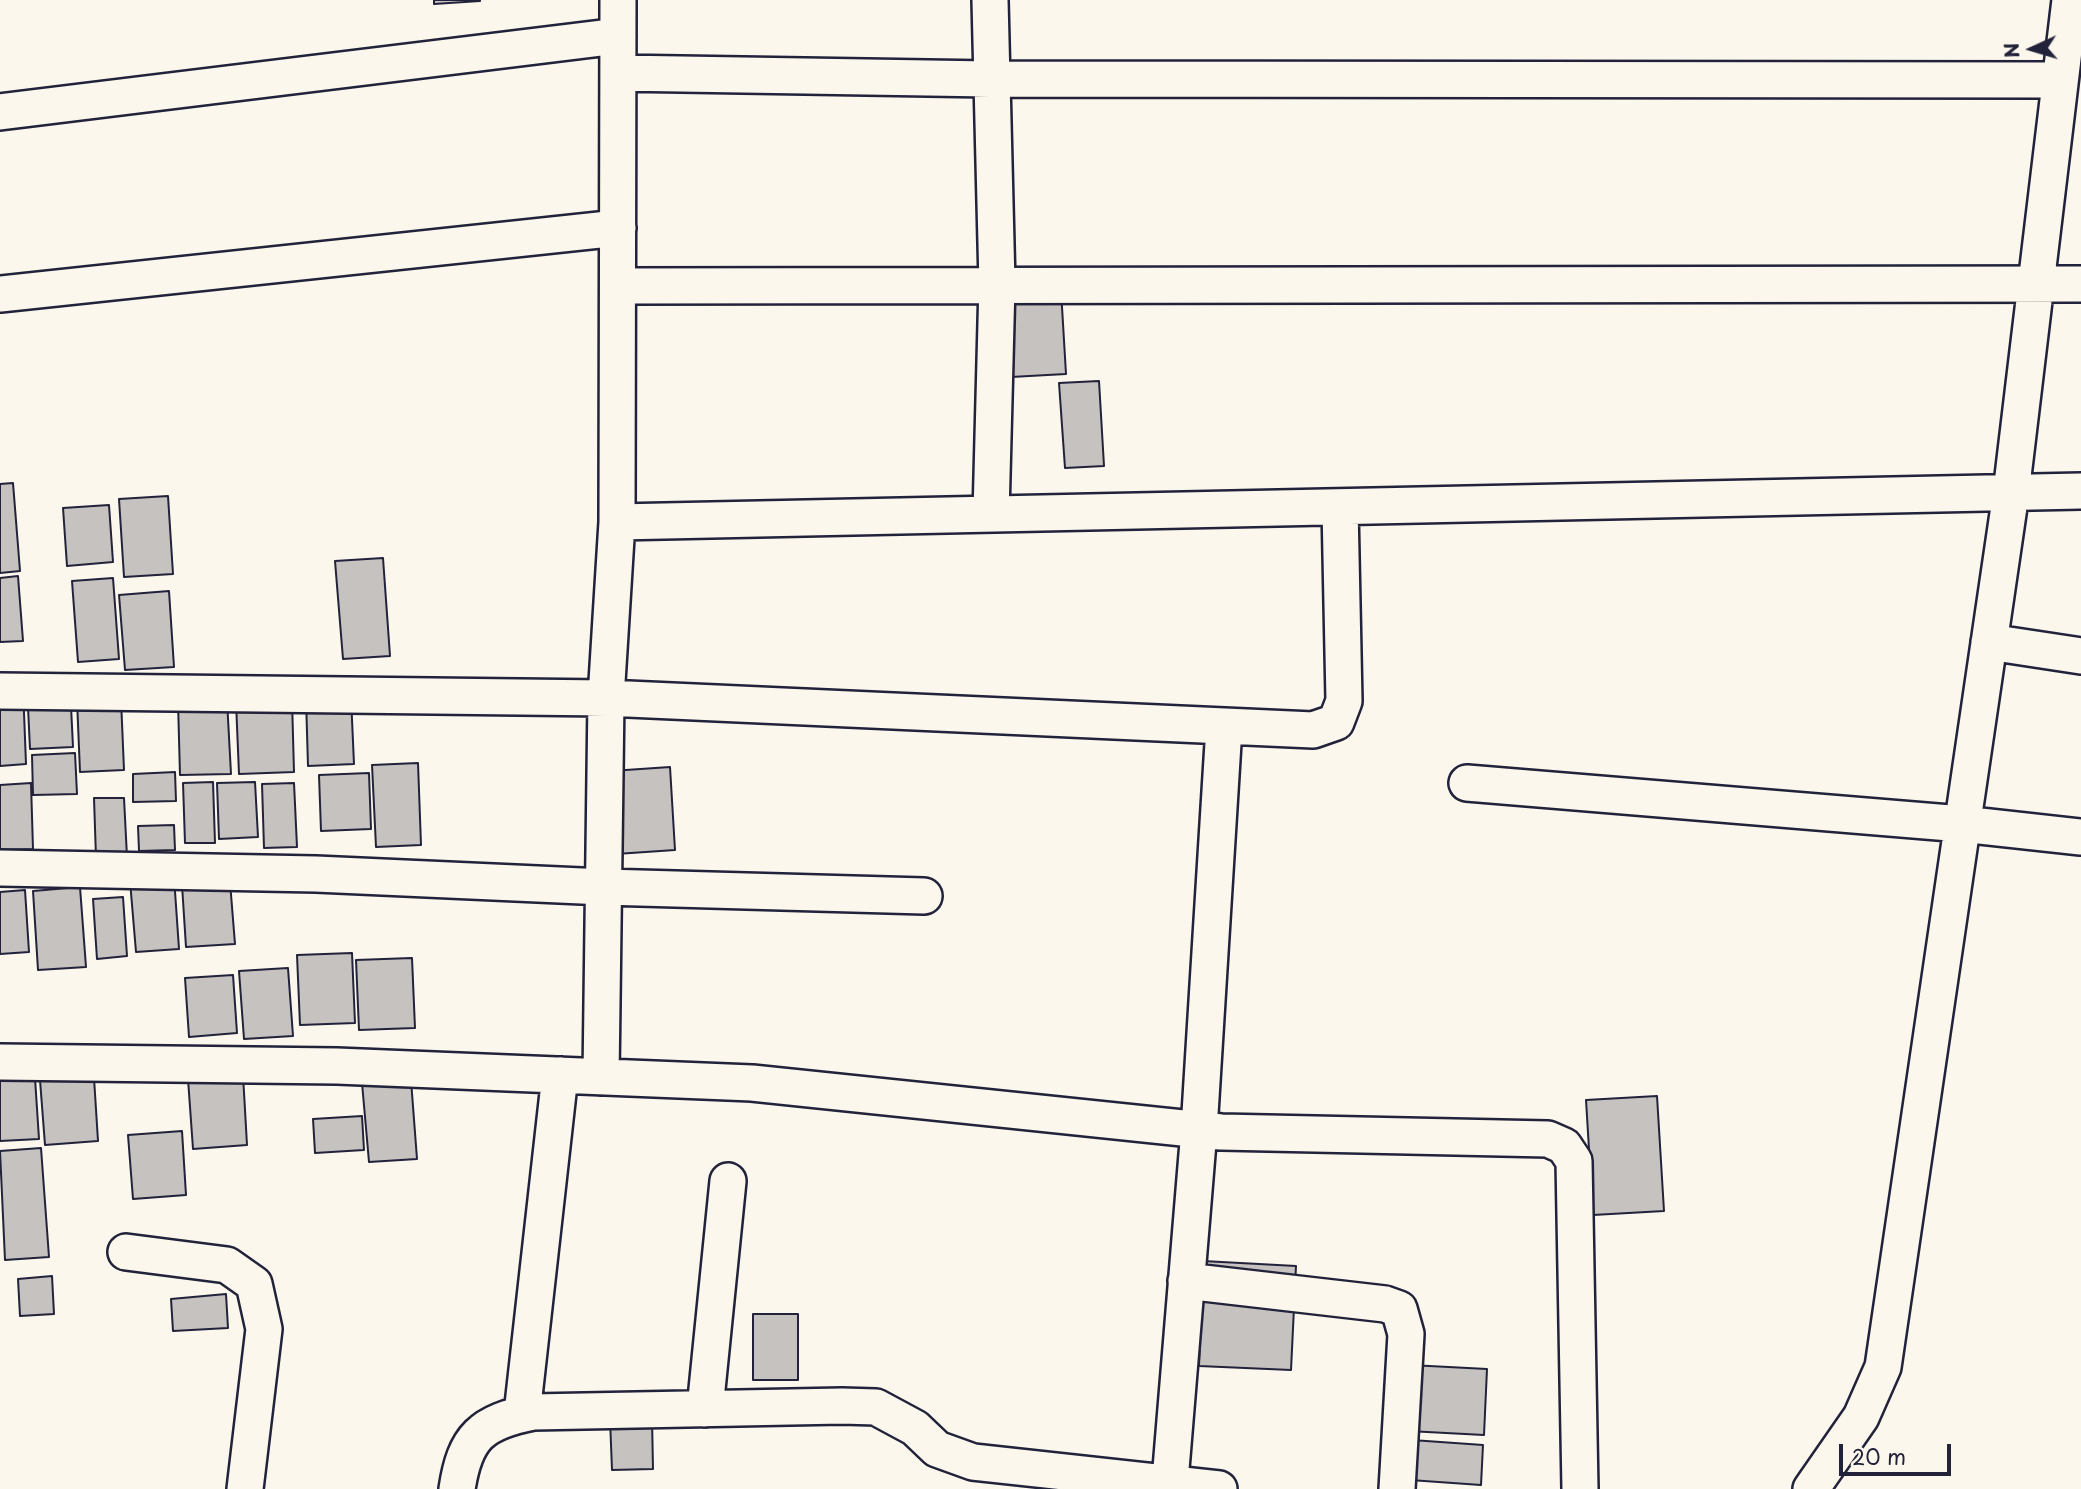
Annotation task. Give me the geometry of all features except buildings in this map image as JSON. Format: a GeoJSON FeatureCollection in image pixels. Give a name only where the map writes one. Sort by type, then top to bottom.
{"type":"FeatureCollection","features":[{"type":"Feature","properties":{"kind":"street"},"geometry":{"type":"LineString","coordinates":[[601,1077],[606,698],[617,522],[620,286],[618,0]]}},
{"type":"Feature","properties":{"kind":"street"},"geometry":{"type":"LineString","coordinates":[[989,0],[997,284],[991,514]]}},
{"type":"Feature","properties":{"kind":"street"},"geometry":{"type":"LineString","coordinates":[[1811,1489],[1861,1417],[1883,1367],[2011,493],[2070,0]]}},
{"type":"Feature","properties":{"kind":"street"},"geometry":{"type":"LineString","coordinates":[[0,112],[618,36]]}},
{"type":"Feature","properties":{"kind":"street"},"geometry":{"type":"LineString","coordinates":[[619,73],[990,79],[2060,80]]}},
{"type":"Feature","properties":{"kind":"street"},"geometry":{"type":"LineString","coordinates":[[0,294],[618,228]]}},
{"type":"Feature","properties":{"kind":"street"},"geometry":{"type":"LineString","coordinates":[[620,286],[2081,284]]}},
{"type":"Feature","properties":{"kind":"street"},"geometry":{"type":"LineString","coordinates":[[617,522],[2081,491]]}},
{"type":"Feature","properties":{"kind":"street"},"geometry":{"type":"LineString","coordinates":[[0,691],[606,698],[1314,730],[1336,722],[1344,701],[1340,507]]}},
{"type":"Feature","properties":{"kind":"street"},"geometry":{"type":"LineString","coordinates":[[1989,642],[2081,656]]}},
{"type":"Feature","properties":{"kind":"street"},"geometry":{"type":"LineString","coordinates":[[1170,1481],[1199,1130],[1224,727]]}},
{"type":"Feature","properties":{"kind":"street"},"geometry":{"type":"LineString","coordinates":[[1467,783],[1962,824],[2081,837]]}},
{"type":"Feature","properties":{"kind":"street"},"geometry":{"type":"LineString","coordinates":[[0,869],[316,874],[604,887],[924,897]]}},
{"type":"Feature","properties":{"kind":"street"},"geometry":{"type":"LineString","coordinates":[[0,1062],[337,1066],[752,1083],[1199,1130],[1548,1139],[1564,1146],[1574,1161],[1580,1489]]}},
{"type":"Feature","properties":{"kind":"street"},"geometry":{"type":"LineString","coordinates":[[522,1414],[560,1075]]}},
{"type":"Feature","properties":{"kind":"street"},"geometry":{"type":"LineString","coordinates":[[705,1409],[728,1181]]}},
{"type":"Feature","properties":{"kind":"street"},"geometry":{"type":"LineString","coordinates":[[127,1252],[227,1265],[254,1284],[264,1329],[245,1489]]}},
{"type":"Feature","properties":{"kind":"street"},"geometry":{"type":"LineString","coordinates":[[1186,1281],[1385,1304],[1399,1309],[1406,1334],[1397,1489]]}},
{"type":"Feature","properties":{"kind":"street"},"geometry":{"type":"LineString","coordinates":[[457,1489],[466,1447],[479,1433],[506,1416],[705,1409],[876,1408],[915,1428],[937,1449],[973,1462],[1170,1481],[1219,1489]]}}]}
